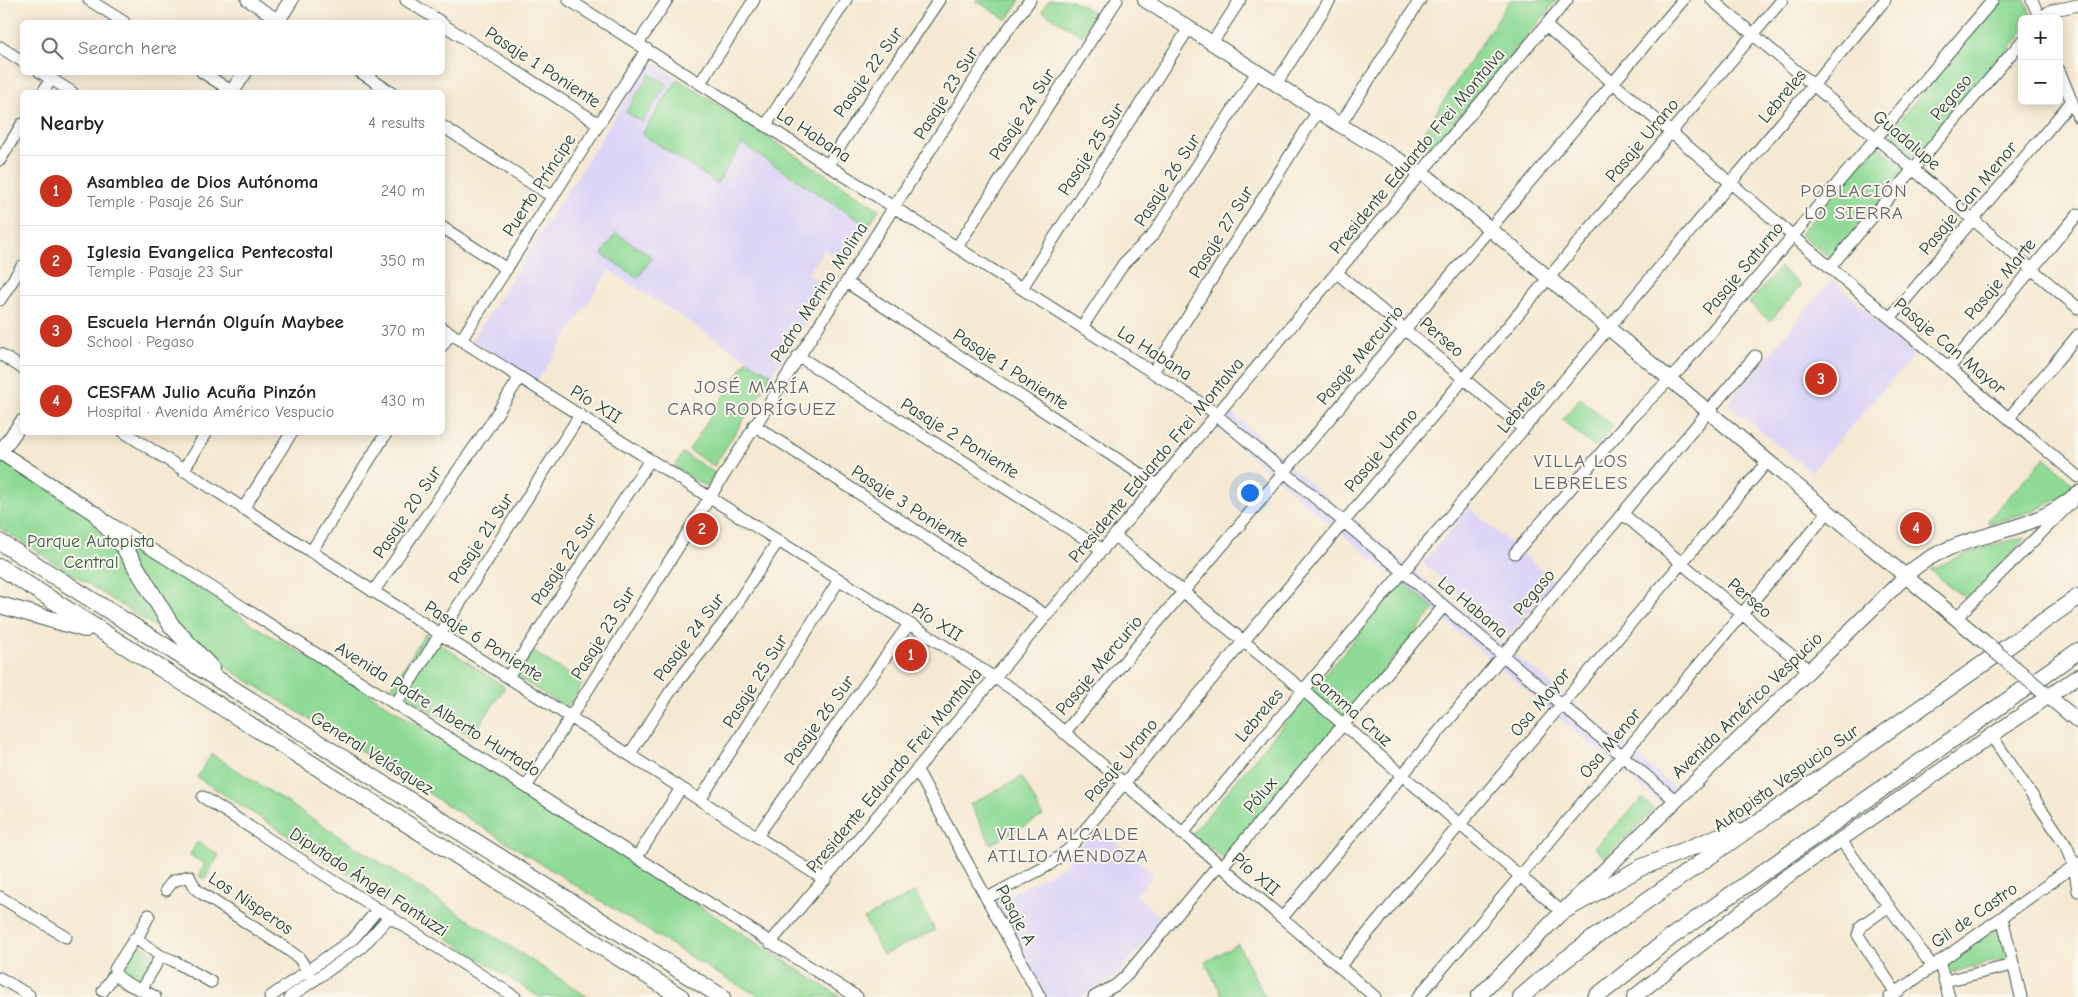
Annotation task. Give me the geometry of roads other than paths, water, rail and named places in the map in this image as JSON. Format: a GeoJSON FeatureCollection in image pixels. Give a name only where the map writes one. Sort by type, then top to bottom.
{"type":"FeatureCollection","features":[{"type":"Feature","properties":{"kind":"highway"},"geometry":{"type":"LineString","coordinates":[[97,515],[124,547],[171,625],[236,692]]}},
{"type":"Feature","properties":{"kind":"highway","name":"General Velásquez"},"geometry":{"type":"LineString","coordinates":[[0,542],[722,997]]}},
{"type":"Feature","properties":{"kind":"highway"},"geometry":{"type":"LineString","coordinates":[[0,567],[681,997]]}},
{"type":"Feature","properties":{"kind":"highway","name":"Autopista Vespucio Sur"},"geometry":{"type":"LineString","coordinates":[[1522,997],[1575,952],[2078,597]]}},
{"type":"Feature","properties":{"kind":"highway"},"geometry":{"type":"LineString","coordinates":[[0,604],[59,620],[124,645]]}},
{"type":"Feature","properties":{"kind":"highway"},"geometry":{"type":"LineString","coordinates":[[1596,997],[1671,937],[2078,651]]}},
{"type":"Feature","properties":{"kind":"highway"},"geometry":{"type":"LineString","coordinates":[[1562,912],[1640,868],[1764,817]]}},
{"type":"Feature","properties":{"kind":"highway"},"geometry":{"type":"LineString","coordinates":[[700,983],[729,997]]}},
{"type":"Feature","properties":{"kind":"main road"},"geometry":{"type":"LineString","coordinates":[[280,20],[291,0]]}},
{"type":"Feature","properties":{"kind":"main road"},"geometry":{"type":"LineString","coordinates":[[1146,0],[1340,125],[1421,173],[1491,228],[2078,721]]}},
{"type":"Feature","properties":{"kind":"main road"},"geometry":{"type":"LineString","coordinates":[[233,90],[243,75]]}},
{"type":"Feature","properties":{"kind":"main road"},"geometry":{"type":"LineString","coordinates":[[0,453],[20,425]]}},
{"type":"Feature","properties":{"kind":"main road","name":"Avenida Padre Alberto Hurtado"},"geometry":{"type":"LineString","coordinates":[[0,453],[97,515]]}},
{"type":"Feature","properties":{"kind":"main road","name":"Avenida Américo Vespucio"},"geometry":{"type":"LineString","coordinates":[[1478,997],[1675,800],[1906,576],[1926,560],[1943,550],[1966,540],[2032,522],[2054,510],[2078,493]]}},
{"type":"Feature","properties":{"kind":"main road"},"geometry":{"type":"LineString","coordinates":[[1634,997],[1686,958],[1757,898],[1991,735],[2045,693],[2078,676]]}},
{"type":"Feature","properties":{"kind":"street"},"geometry":{"type":"LineString","coordinates":[[89,0],[121,20]]}},
{"type":"Feature","properties":{"kind":"street"},"geometry":{"type":"LineString","coordinates":[[247,0],[276,20]]}},
{"type":"Feature","properties":{"kind":"street","name":"Pasaje 1 Poniente"},"geometry":{"type":"LineString","coordinates":[[406,0],[437,20]]}},
{"type":"Feature","properties":{"kind":"street","name":"La Habana"},"geometry":{"type":"LineString","coordinates":[[569,0],[1022,288],[1217,415],[1675,800]]}},
{"type":"Feature","properties":{"kind":"street","name":"Puerto Príncipe"},"geometry":{"type":"LineString","coordinates":[[461,340],[599,124],[666,0]]}},
{"type":"Feature","properties":{"kind":"street"},"geometry":{"type":"LineString","coordinates":[[700,83],[754,0]]}},
{"type":"Feature","properties":{"kind":"street"},"geometry":{"type":"LineString","coordinates":[[766,125],[846,0]]}},
{"type":"Feature","properties":{"kind":"street","name":"Pasaje 22 Sur"},"geometry":{"type":"LineString","coordinates":[[828,165],[862,110],[889,75],[939,0]]}},
{"type":"Feature","properties":{"kind":"street","name":"Pasaje 23 Sur"},"geometry":{"type":"LineString","coordinates":[[894,207],[998,43],[1030,0]]}},
{"type":"Feature","properties":{"kind":"street","name":"Pasaje 24 Sur"},"geometry":{"type":"LineString","coordinates":[[957,248],[1116,0]]}},
{"type":"Feature","properties":{"kind":"street"},"geometry":{"type":"LineString","coordinates":[[1212,43],[1240,0]]}},
{"type":"Feature","properties":{"kind":"street"},"geometry":{"type":"LineString","coordinates":[[1276,84],[1330,0]]}},
{"type":"Feature","properties":{"kind":"street"},"geometry":{"type":"LineString","coordinates":[[1340,125],[1420,0]]}},
{"type":"Feature","properties":{"kind":"street","name":"Presidente Eduardo Frei Montalva"},"geometry":{"type":"LineString","coordinates":[[770,943],[1567,0]]}},
{"type":"Feature","properties":{"kind":"street","name":"Pasaje Mercurio"},"geometry":{"type":"LineString","coordinates":[[1064,733],[1683,0]]}},
{"type":"Feature","properties":{"kind":"street","name":"Guadalupe"},"geometry":{"type":"LineString","coordinates":[[1712,0],[1914,168],[2078,308]]}},
{"type":"Feature","properties":{"kind":"street","name":"Pasaje Urano"},"geometry":{"type":"LineString","coordinates":[[987,898],[1061,857],[1782,0]]}},
{"type":"Feature","properties":{"kind":"street","name":"Lebreles"},"geometry":{"type":"LineString","coordinates":[[1182,834],[1886,0]]}},
{"type":"Feature","properties":{"kind":"street","name":"Pasaje Saturno"},"geometry":{"type":"LineString","coordinates":[[1515,553],[1632,417],[1680,369],[1797,239],[1876,138],[1992,0]]}},
{"type":"Feature","properties":{"kind":"street"},"geometry":{"type":"LineString","coordinates":[[2032,0],[2038,15]]}},
{"type":"Feature","properties":{"kind":"street"},"geometry":{"type":"LineString","coordinates":[[2044,15],[2050,11],[2078,5]]}},
{"type":"Feature","properties":{"kind":"street","name":"Pasaje 1 Poniente"},"geometry":{"type":"LineString","coordinates":[[445,25],[599,124]]}},
{"type":"Feature","properties":{"kind":"street","name":"Pasaje Can Mayor"},"geometry":{"type":"LineString","coordinates":[[1546,26],[2078,477]]}},
{"type":"Feature","properties":{"kind":"street","name":"Pasaje 25 Sur"},"geometry":{"type":"LineString","coordinates":[[1022,288],[1189,28]]}},
{"type":"Feature","properties":{"kind":"street","name":"Pegaso"},"geometry":{"type":"LineString","coordinates":[[1830,267],[2018,45]]}},
{"type":"Feature","properties":{"kind":"street"},"geometry":{"type":"LineString","coordinates":[[0,47],[20,60]]}},
{"type":"Feature","properties":{"kind":"street","name":"Pasaje 26 Sur"},"geometry":{"type":"LineString","coordinates":[[1082,327],[1118,269],[1153,235],[1257,72]]}},
{"type":"Feature","properties":{"kind":"street"},"geometry":{"type":"LineString","coordinates":[[44,75],[68,90]]}},
{"type":"Feature","properties":{"kind":"street"},"geometry":{"type":"LineString","coordinates":[[206,75],[229,90]]}},
{"type":"Feature","properties":{"kind":"street"},"geometry":{"type":"LineString","coordinates":[[365,75],[388,90]]}},
{"type":"Feature","properties":{"kind":"street"},"geometry":{"type":"LineString","coordinates":[[44,90],[51,80]]}},
{"type":"Feature","properties":{"kind":"street"},"geometry":{"type":"LineString","coordinates":[[2063,80],[2078,117]]}},
{"type":"Feature","properties":{"kind":"street","name":"Pasaje Can Menor"},"geometry":{"type":"LineString","coordinates":[[1890,318],[2072,101]]}},
{"type":"Feature","properties":{"kind":"street","name":"Pasaje 27 Sur"},"geometry":{"type":"LineString","coordinates":[[1153,372],[1318,110]]}},
{"type":"Feature","properties":{"kind":"street"},"geometry":{"type":"LineString","coordinates":[[0,160],[20,127]]}},
{"type":"Feature","properties":{"kind":"street"},"geometry":{"type":"LineString","coordinates":[[445,128],[553,196]]}},
{"type":"Feature","properties":{"kind":"street","name":"Pedro Merino Molina"},"geometry":{"type":"LineString","coordinates":[[709,497],[894,207]]}},
{"type":"Feature","properties":{"kind":"street","name":"Pasaje Marte"},"geometry":{"type":"LineString","coordinates":[[1949,368],[2078,214]]}},
{"type":"Feature","properties":{"kind":"street"},"geometry":{"type":"LineString","coordinates":[[445,230],[507,269]]}},
{"type":"Feature","properties":{"kind":"street"},"geometry":{"type":"LineString","coordinates":[[0,300],[20,269]]}},
{"type":"Feature","properties":{"kind":"street","name":"Perseo"},"geometry":{"type":"LineString","coordinates":[[1337,273],[1524,429]]}},
{"type":"Feature","properties":{"kind":"street","name":"Pasaje 1 Poniente"},"geometry":{"type":"LineString","coordinates":[[846,282],[1157,485]]}},
{"type":"Feature","properties":{"kind":"street","name":"Pío XII"},"geometry":{"type":"LineString","coordinates":[[447,331],[1017,692],[1375,997]]}},
{"type":"Feature","properties":{"kind":"street"},"geometry":{"type":"LineString","coordinates":[[2009,418],[2078,335]]}},
{"type":"Feature","properties":{"kind":"street"},"geometry":{"type":"LineString","coordinates":[[0,354],[20,367]]}},
{"type":"Feature","properties":{"kind":"street","name":"Pasaje 2 Poniente"},"geometry":{"type":"LineString","coordinates":[[798,356],[1103,550]]}},
{"type":"Feature","properties":{"kind":"street","name":"Pegaso"},"geometry":{"type":"LineString","coordinates":[[1282,918],[1755,356]]}},
{"type":"Feature","properties":{"kind":"street","name":"Pasaje 20 Sur"},"geometry":{"type":"LineString","coordinates":[[373,592],[489,426],[520,377]]}},
{"type":"Feature","properties":{"kind":"street","name":"Pasaje 21 Sur"},"geometry":{"type":"LineString","coordinates":[[395,705],[580,415]]}},
{"type":"Feature","properties":{"kind":"street","name":"Pasaje 3 Poniente"},"geometry":{"type":"LineString","coordinates":[[754,426],[1047,616]]}},
{"type":"Feature","properties":{"kind":"street","name":"Pasaje 6 Poniente"},"geometry":{"type":"LineString","coordinates":[[129,435],[825,880]]}},
{"type":"Feature","properties":{"kind":"street"},"geometry":{"type":"LineString","coordinates":[[183,470],[205,435]]}},
{"type":"Feature","properties":{"kind":"street"},"geometry":{"type":"LineString","coordinates":[[243,509],[290,435]]}},
{"type":"Feature","properties":{"kind":"street"},"geometry":{"type":"LineString","coordinates":[[311,552],[385,435]]}},
{"type":"Feature","properties":{"kind":"street","name":"Pasaje 22 Sur"},"geometry":{"type":"LineString","coordinates":[[508,678],[650,460]]}},
{"type":"Feature","properties":{"kind":"street","name":"Osa Mayor"},"geometry":{"type":"LineString","coordinates":[[1339,967],[1768,461]]}},
{"type":"Feature","properties":{"kind":"street","name":"Avenida Américo Vespucio"},"geometry":{"type":"LineString","coordinates":[[1956,618],[2056,519],[2078,493]]}},
{"type":"Feature","properties":{"kind":"street","name":"Pasaje 23 Sur"},"geometry":{"type":"LineString","coordinates":[[526,787],[709,497]]}},
{"type":"Feature","properties":{"kind":"street","name":"Osa Menor"},"geometry":{"type":"LineString","coordinates":[[1418,997],[1829,511]]}},
{"type":"Feature","properties":{"kind":"street","name":"Perseo"},"geometry":{"type":"LineString","coordinates":[[1623,514],[1809,670]]}},
{"type":"Feature","properties":{"kind":"street","name":"Avenida Padre Alberto Hurtado"},"geometry":{"type":"LineString","coordinates":[[97,515],[857,997]]}},
{"type":"Feature","properties":{"kind":"street","name":"Gamma Cruz"},"geometry":{"type":"LineString","coordinates":[[1115,536],[1303,690],[1562,912]]}},
{"type":"Feature","properties":{"kind":"street","name":"Pasaje 24 Sur"},"geometry":{"type":"LineString","coordinates":[[629,755],[670,692],[729,616],[778,541]]}},
{"type":"Feature","properties":{"kind":"street","name":"Pasaje 25 Sur"},"geometry":{"type":"LineString","coordinates":[[700,800],[839,580]]}},
{"type":"Feature","properties":{"kind":"street","name":"Pólux"},"geometry":{"type":"LineString","coordinates":[[1094,997],[1116,985],[1127,975],[1444,606]]}},
{"type":"Feature","properties":{"kind":"street","name":"Pasaje 26 Sur"},"geometry":{"type":"LineString","coordinates":[[757,836],[909,624]]}},
{"type":"Feature","properties":{"kind":"street"},"geometry":{"type":"LineString","coordinates":[[1991,735],[2067,847],[2076,864],[2078,891]]}},
{"type":"Feature","properties":{"kind":"street","name":"Pasaje A"},"geometry":{"type":"LineString","coordinates":[[917,770],[1040,997]]}},
{"type":"Feature","properties":{"kind":"street"},"geometry":{"type":"LineString","coordinates":[[637,857],[681,788]]}},
{"type":"Feature","properties":{"kind":"street","name":"Diputado Ángel Fantuzzi"},"geometry":{"type":"LineString","coordinates":[[203,797],[516,997]]}},
{"type":"Feature","properties":{"kind":"street"},"geometry":{"type":"LineString","coordinates":[[1840,839],[1889,906],[1935,964],[1945,981],[1949,997]]}},
{"type":"Feature","properties":{"kind":"street","name":"Gil de Castro"},"geometry":{"type":"LineString","coordinates":[[1893,995],[2076,864]]}},
{"type":"Feature","properties":{"kind":"street","name":"Los Nisperos"},"geometry":{"type":"LineString","coordinates":[[166,890],[173,881],[189,876],[196,889],[299,958],[311,976]]}},
{"type":"Feature","properties":{"kind":"street"},"geometry":{"type":"LineString","coordinates":[[0,897],[66,937]]}},
{"type":"Feature","properties":{"kind":"street"},"geometry":{"type":"LineString","coordinates":[[1889,906],[1861,926],[1858,935],[1893,995]]}},
{"type":"Feature","properties":{"kind":"street"},"geometry":{"type":"LineString","coordinates":[[290,997],[354,938],[378,909]]}},
{"type":"Feature","properties":{"kind":"street"},"geometry":{"type":"LineString","coordinates":[[103,991],[115,973],[115,969],[137,938],[149,915]]}},
{"type":"Feature","properties":{"kind":"street"},"geometry":{"type":"LineString","coordinates":[[270,997],[362,947],[390,916]]}},
{"type":"Feature","properties":{"kind":"street"},"geometry":{"type":"LineString","coordinates":[[2002,917],[2021,997]]}},
{"type":"Feature","properties":{"kind":"street"},"geometry":{"type":"LineString","coordinates":[[137,938],[162,956],[211,982]]}},
{"type":"Feature","properties":{"kind":"street"},"geometry":{"type":"LineString","coordinates":[[142,988],[162,956]]}},
{"type":"Feature","properties":{"kind":"street"},"geometry":{"type":"LineString","coordinates":[[1945,981],[2013,965]]}},
{"type":"Feature","properties":{"kind":"street"},"geometry":{"type":"LineString","coordinates":[[115,973],[132,988],[142,988],[155,997]]}},
{"type":"Feature","properties":{"kind":"street"},"geometry":{"type":"LineString","coordinates":[[0,978],[29,996]]}},
{"type":"Feature","properties":{"kind":"place","name":"Escuela Hernán Olguín Maybee"},"geometry":{"type":"Point","coordinates":[1821,379]}},
{"type":"Feature","properties":{"kind":"place","name":"CESFAM Julio Acuña Pinzón"},"geometry":{"type":"Point","coordinates":[1916,528]}},
{"type":"Feature","properties":{"kind":"place","name":"Iglesia Evangelica Pentecostal"},"geometry":{"type":"Point","coordinates":[702,529]}},
{"type":"Feature","properties":{"kind":"place","name":"Asamblea de Dios Autónoma"},"geometry":{"type":"Point","coordinates":[911,655]}},
{"type":"Feature","properties":{"kind":"district","name":"POBLACIÓN LO SIERRA"},"geometry":{"type":"Point","coordinates":[1854,201]}},
{"type":"Feature","properties":{"kind":"district","name":"JOSÉ MARÍA CARO RODRÍGUEZ"},"geometry":{"type":"Point","coordinates":[752,397]}},
{"type":"Feature","properties":{"kind":"district","name":"VILLA LOS LEBRELES"},"geometry":{"type":"Point","coordinates":[1581,471]}},
{"type":"Feature","properties":{"kind":"district","name":"VILLA ALCALDE ATILIO MENDOZA"},"geometry":{"type":"Point","coordinates":[1068,844]}},
{"type":"Feature","properties":{"kind":"park label","name":"Parque Autopista Central"},"geometry":{"type":"Point","coordinates":[91,551]}}]}
